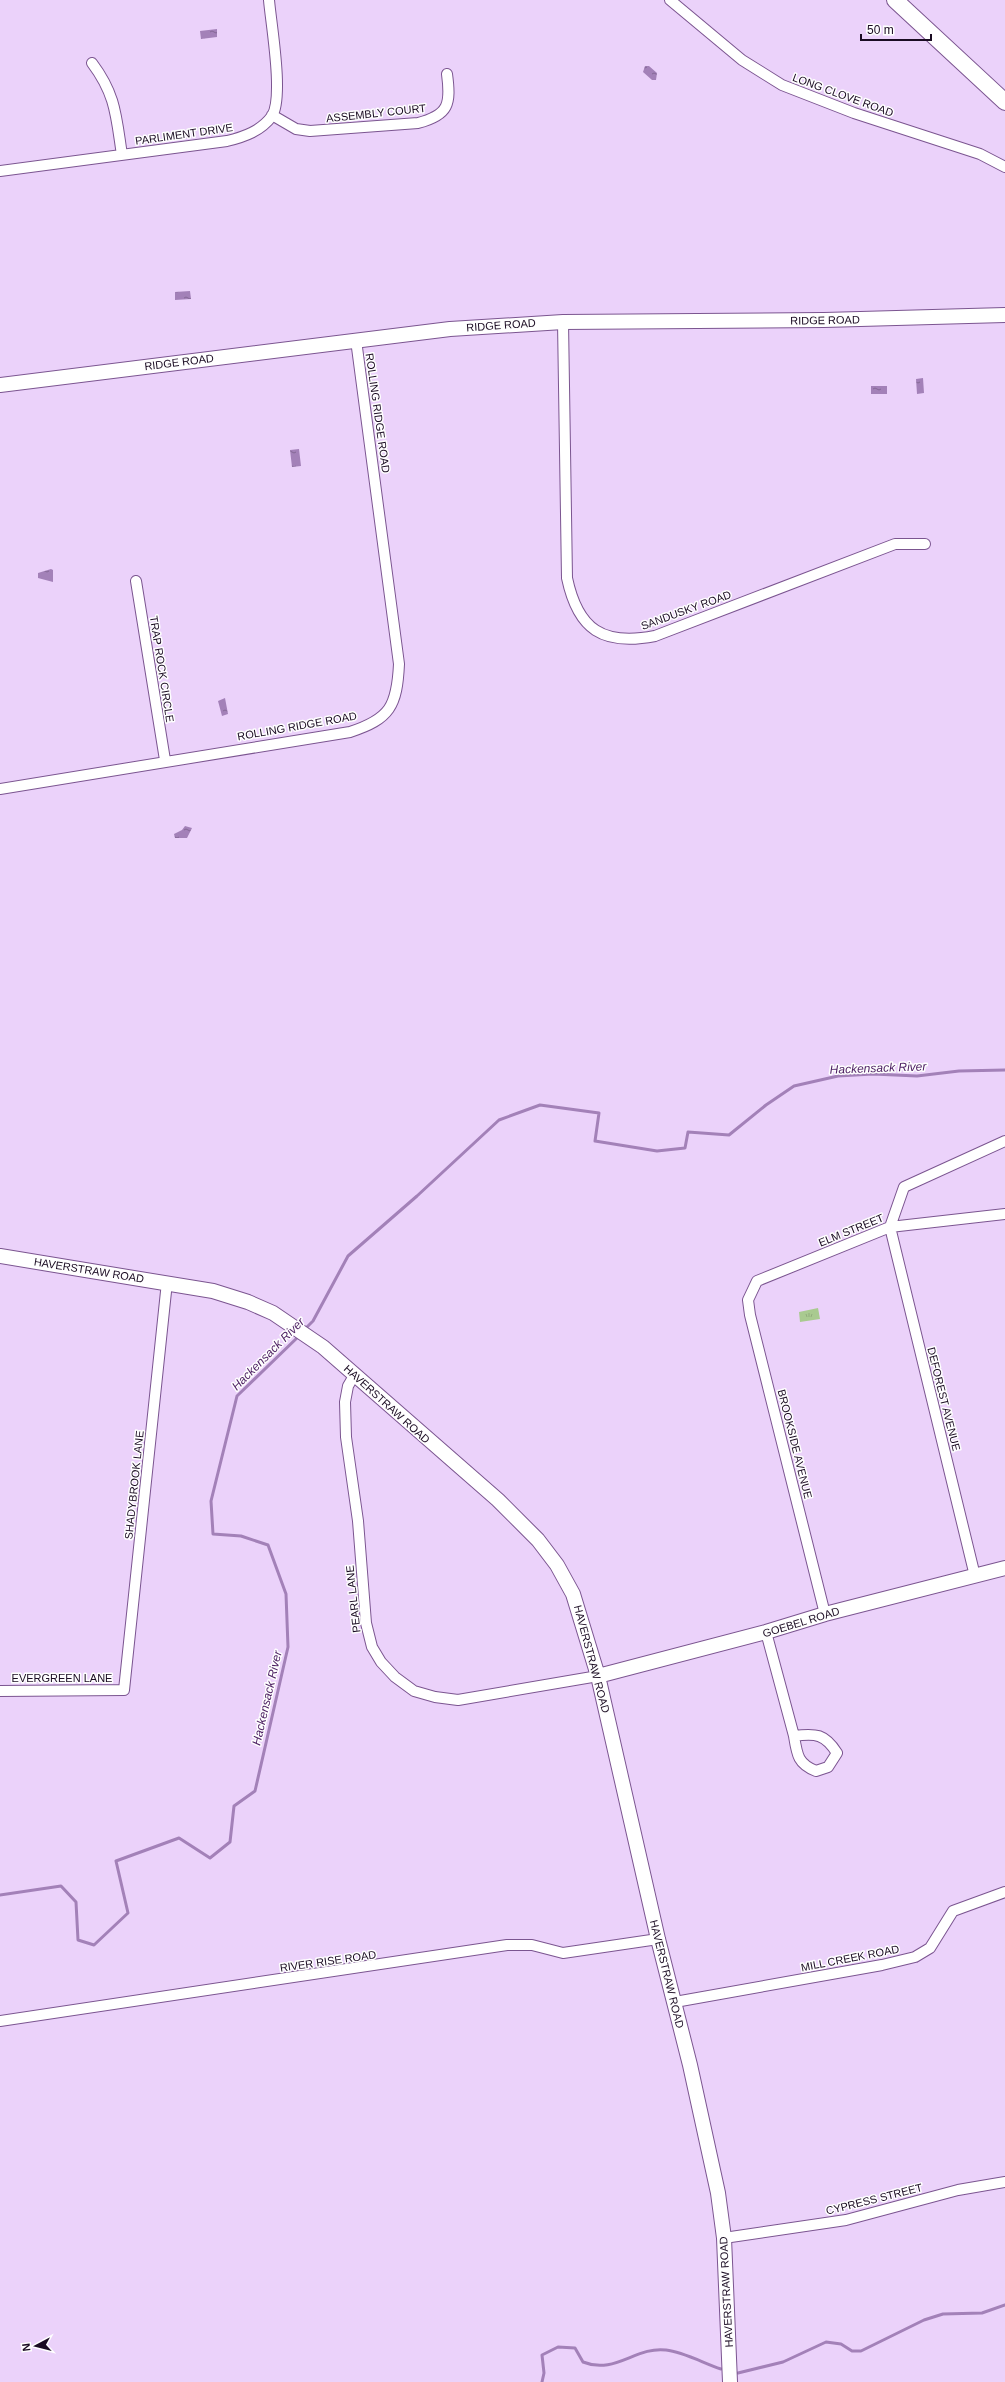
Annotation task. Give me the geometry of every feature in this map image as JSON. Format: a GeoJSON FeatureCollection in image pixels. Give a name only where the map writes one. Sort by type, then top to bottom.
{"type":"FeatureCollection","features":[{"type":"Feature","properties":{"kind":"main road"},"geometry":{"type":"LineString","coordinates":[[895,0],[1005,102]]}},
{"type":"Feature","properties":{"kind":"street"},"geometry":{"type":"LineString","coordinates":[[269,0],[277,94],[272,116]]}},
{"type":"Feature","properties":{"kind":"street","name":"LONG CLOVE ROAD"},"geometry":{"type":"LineString","coordinates":[[670,0],[742,60],[782,85],[854,113],[980,154],[1005,167]]}},
{"type":"Feature","properties":{"kind":"street"},"geometry":{"type":"LineString","coordinates":[[92,63],[105,81],[114,101],[122,155]]}},
{"type":"Feature","properties":{"kind":"street","name":"ASSEMBLY COURT"},"geometry":{"type":"LineString","coordinates":[[272,116],[296,129],[310,131],[418,123],[433,119],[443,113],[448,106],[449,92],[447,74]]}},
{"type":"Feature","properties":{"kind":"street","name":"PARLIMENT DRIVE"},"geometry":{"type":"LineString","coordinates":[[0,171],[245,137],[260,128],[272,116]]}},
{"type":"Feature","properties":{"kind":"street","name":"RIDGE ROAD"},"geometry":{"type":"LineString","coordinates":[[0,385],[465,327],[563,322],[824,320],[1005,315]]}},
{"type":"Feature","properties":{"kind":"street","name":"SANDUSKY ROAD"},"geometry":{"type":"LineString","coordinates":[[563,322],[567,578],[571,599],[578,613],[593,627],[607,637],[633,640],[655,636],[895,544],[925,544]]}},
{"type":"Feature","properties":{"kind":"street","name":"ROLLING RIDGE ROAD"},"geometry":{"type":"LineString","coordinates":[[0,789],[165,760],[350,732],[371,725],[390,710],[398,688],[399,664],[356,340]]}},
{"type":"Feature","properties":{"kind":"street","name":"TRAP ROCK CIRCLE"},"geometry":{"type":"LineString","coordinates":[[136,581],[165,760]]}},
{"type":"Feature","properties":{"kind":"street"},"geometry":{"type":"LineString","coordinates":[[890,1227],[904,1187],[1005,1141]]}},
{"type":"Feature","properties":{"kind":"street","name":"ELM STREET"},"geometry":{"type":"LineString","coordinates":[[757,1281],[890,1227],[1005,1214]]}},
{"type":"Feature","properties":{"kind":"street","name":"DEFOREST AVENUE"},"geometry":{"type":"LineString","coordinates":[[890,1227],[975,1576]]}},
{"type":"Feature","properties":{"kind":"street","name":"HAVERSTRAW ROAD"},"geometry":{"type":"LineString","coordinates":[[0,1256],[167,1282],[213,1291],[248,1302],[273,1313],[298,1328],[354,1374],[498,1500],[538,1540],[558,1565],[573,1594],[598,1676],[658,1940],[675,2002],[718,2193],[724,2238],[730,2382]]}},
{"type":"Feature","properties":{"kind":"street","name":"BROOKSIDE AVENUE"},"geometry":{"type":"LineString","coordinates":[[757,1281],[748,1300],[750,1315],[825,1614]]}},
{"type":"Feature","properties":{"kind":"street","name":"SHADYBROOK LANE"},"geometry":{"type":"LineString","coordinates":[[124,1690],[167,1282]]}},
{"type":"Feature","properties":{"kind":"street","name":"PEARL LANE"},"geometry":{"type":"LineString","coordinates":[[354,1374],[348,1386],[345,1402],[346,1437],[358,1520],[366,1623],[372,1647],[381,1662],[395,1677],[414,1691],[435,1697],[458,1700],[598,1676]]}},
{"type":"Feature","properties":{"kind":"street","name":"GOEBEL ROAD"},"geometry":{"type":"LineString","coordinates":[[598,1676],[766,1632],[825,1614],[1005,1568]]}},
{"type":"Feature","properties":{"kind":"street"},"geometry":{"type":"LineString","coordinates":[[766,1632],[794,1736],[796,1751],[804,1766],[816,1771],[828,1767],[837,1753],[829,1740],[812,1734],[794,1736]]}},
{"type":"Feature","properties":{"kind":"street","name":"EVERGREEN LANE"},"geometry":{"type":"LineString","coordinates":[[0,1691],[124,1690]]}},
{"type":"Feature","properties":{"kind":"street","name":"MILL CREEK ROAD"},"geometry":{"type":"LineString","coordinates":[[675,2002],[882,1965],[915,1957],[930,1948],[952,1911],[1005,1892]]}},
{"type":"Feature","properties":{"kind":"street","name":"RIVER RISE ROAD"},"geometry":{"type":"LineString","coordinates":[[0,2021],[433,1958],[507,1945],[532,1945],[563,1953],[658,1940]]}},
{"type":"Feature","properties":{"kind":"street","name":"CYPRESS STREET"},"geometry":{"type":"LineString","coordinates":[[724,2238],[846,2220],[958,2190],[1005,2182]]}},
{"type":"Feature","properties":{"kind":"green space"},"geometry":{"type":"Polygon","coordinates":[[[818,1308],[820,1319],[800,1322],[799,1312],[818,1308]]]}},
{"type":"Feature","properties":{"kind":"water"},"geometry":{"type":"Polygon","coordinates":[[[217,29],[217,37],[201,39],[200,31],[217,29]]]}},
{"type":"Feature","properties":{"kind":"water"},"geometry":{"type":"Polygon","coordinates":[[[645,66],[649,66],[657,73],[656,80],[652,80],[643,72],[645,66]]]}},
{"type":"Feature","properties":{"kind":"water"},"geometry":{"type":"Polygon","coordinates":[[[190,291],[191,299],[175,300],[175,292],[190,291]]]}},
{"type":"Feature","properties":{"kind":"water"},"geometry":{"type":"Polygon","coordinates":[[[923,378],[924,393],[917,394],[916,379],[923,378]]]}},
{"type":"Feature","properties":{"kind":"water"},"geometry":{"type":"Polygon","coordinates":[[[871,386],[887,386],[887,394],[871,394],[871,386]]]}},
{"type":"Feature","properties":{"kind":"water"},"geometry":{"type":"Polygon","coordinates":[[[299,449],[301,466],[292,467],[290,450],[299,449]]]}},
{"type":"Feature","properties":{"kind":"water"},"geometry":{"type":"Polygon","coordinates":[[[51,569],[53,570],[53,582],[38,578],[38,573],[51,569]]]}},
{"type":"Feature","properties":{"kind":"water"},"geometry":{"type":"Polygon","coordinates":[[[225,698],[228,714],[222,716],[218,701],[225,698]]]}},
{"type":"Feature","properties":{"kind":"water"},"geometry":{"type":"Polygon","coordinates":[[[185,826],[192,828],[187,838],[175,838],[174,834],[182,830],[185,826]]]}},
{"type":"Feature","properties":{"kind":"waterway","name":"Hackensack River"},"geometry":{"type":"LineString","coordinates":[[305,1329],[313,1321],[348,1256],[417,1196],[499,1120],[540,1105],[599,1113],[595,1141],[657,1151],[685,1148],[688,1132],[729,1135],[766,1105],[794,1086],[838,1076],[873,1074],[917,1076],[959,1071],[1005,1070]]}},
{"type":"Feature","properties":{"kind":"waterway","name":"Hackensack River"},"geometry":{"type":"LineString","coordinates":[[0,1895],[61,1886],[76,1902],[78,1940],[94,1945],[128,1913],[116,1861],[179,1838],[210,1858],[230,1842],[234,1806],[255,1791],[288,1647],[286,1594],[268,1545],[241,1536],[213,1534],[211,1501],[237,1396],[299,1336]]}},
{"type":"Feature","properties":{"kind":"waterway"},"geometry":{"type":"LineString","coordinates":[[738,2373],[783,2362],[826,2342],[841,2344],[852,2351],[861,2351],[924,2320],[943,2314],[982,2313],[1005,2305]]}},
{"type":"Feature","properties":{"kind":"waterway"},"geometry":{"type":"LineString","coordinates":[[542,2382],[544,2373],[542,2355],[558,2347],[575,2348],[583,2362],[595,2365],[615,2363],[645,2352],[666,2350],[687,2355],[721,2369]]}}]}
